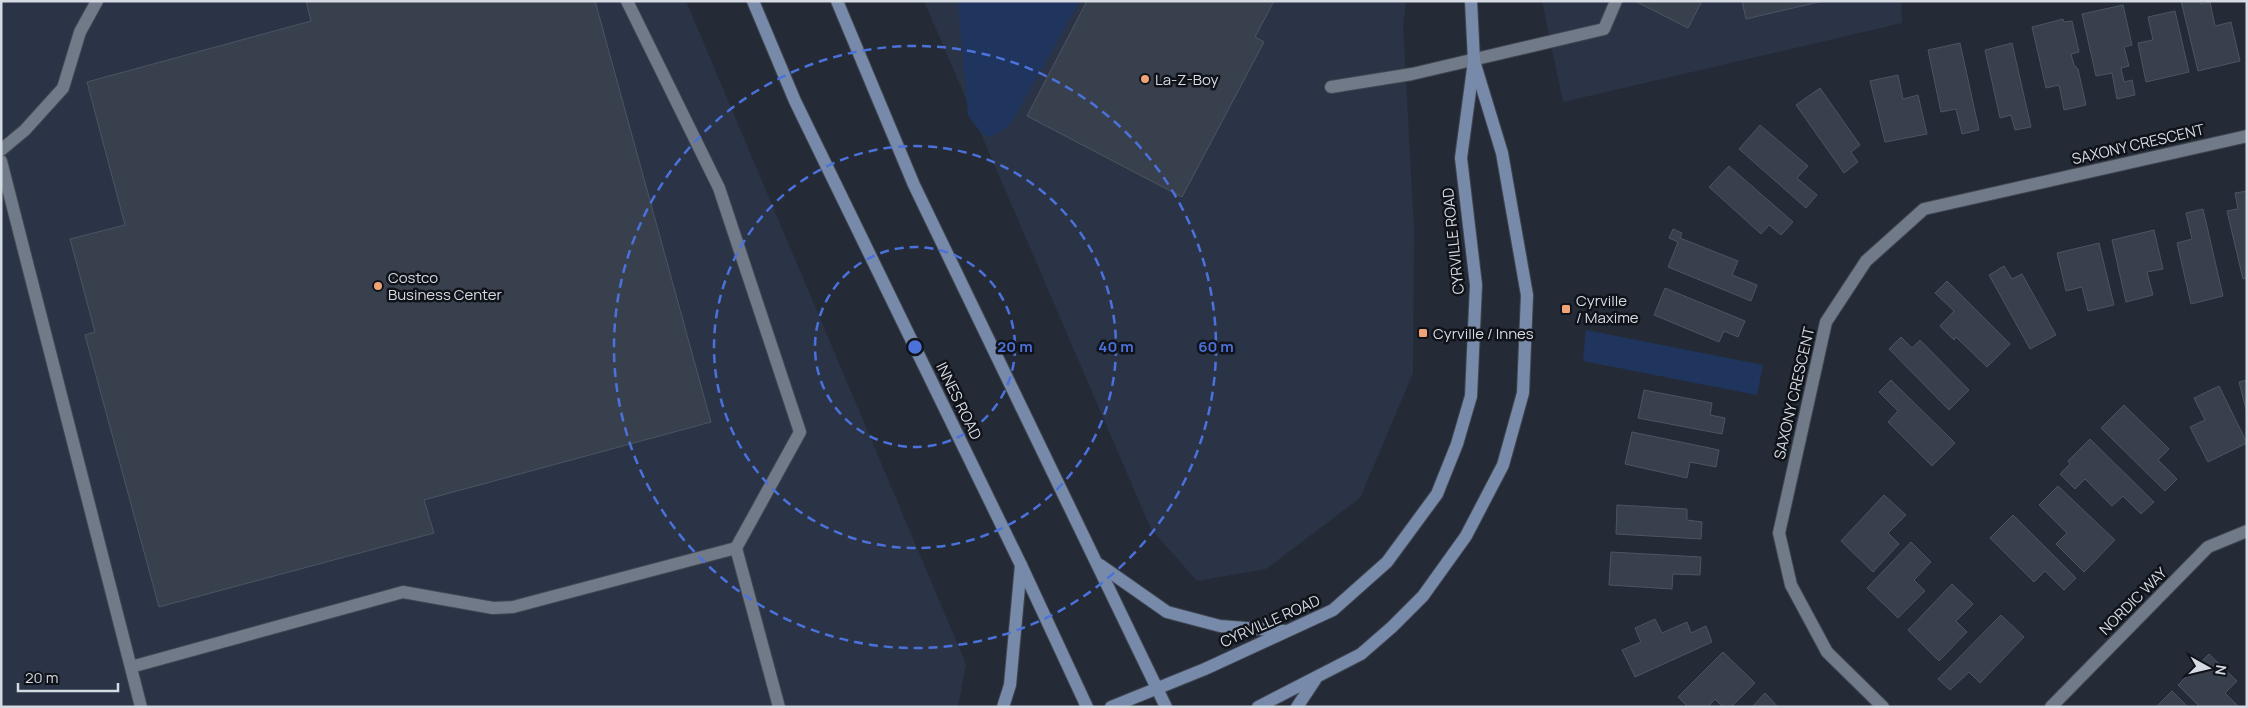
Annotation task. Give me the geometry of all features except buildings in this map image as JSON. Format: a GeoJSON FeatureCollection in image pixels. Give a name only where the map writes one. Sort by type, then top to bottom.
{"type":"FeatureCollection","features":[{"type":"Feature","properties":{"kind":"main road","name":"INNES ROAD"},"geometry":{"type":"LineString","coordinates":[[753,1],[795,101],[1021,565],[1087,707]]}},
{"type":"Feature","properties":{"kind":"main road"},"geometry":{"type":"LineString","coordinates":[[837,1],[914,186],[1166,707]]}},
{"type":"Feature","properties":{"kind":"main road","name":"CYRVILLE ROAD"},"geometry":{"type":"LineString","coordinates":[[1111,707],[1156,687],[1205,669],[1333,610],[1387,562],[1437,494],[1457,444],[1471,396],[1476,285],[1461,158],[1474,60],[1472,1]]}},
{"type":"Feature","properties":{"kind":"main road","name":"CYRVILLE ROAD"},"geometry":{"type":"LineString","coordinates":[[1258,707],[1361,654],[1392,627],[1428,589],[1466,536],[1503,465],[1523,393],[1527,295],[1502,153],[1474,60]]}},
{"type":"Feature","properties":{"kind":"main road"},"geometry":{"type":"LineString","coordinates":[[1098,564],[1166,612],[1220,626],[1287,631]]}},
{"type":"Feature","properties":{"kind":"main road"},"geometry":{"type":"LineString","coordinates":[[1003,707],[1010,685],[1021,565]]}},
{"type":"Feature","properties":{"kind":"main road"},"geometry":{"type":"LineString","coordinates":[[1296,707],[1317,678]]}},
{"type":"Feature","properties":{"kind":"street"},"geometry":{"type":"LineString","coordinates":[[1,150],[24,130],[63,88],[80,32],[97,1]]}},
{"type":"Feature","properties":{"kind":"street"},"geometry":{"type":"LineString","coordinates":[[627,1],[719,188],[800,432],[736,548],[779,707]]}},
{"type":"Feature","properties":{"kind":"street"},"geometry":{"type":"LineString","coordinates":[[1331,86],[1412,74],[1604,29],[1616,1]]}},
{"type":"Feature","properties":{"kind":"street","name":"SAXONY CRESCENT"},"geometry":{"type":"LineString","coordinates":[[1883,707],[1827,652],[1791,585],[1779,533],[1826,322],[1866,261],[1924,209],[2247,136]]}},
{"type":"Feature","properties":{"kind":"street"},"geometry":{"type":"LineString","coordinates":[[1,161],[141,707]]}},
{"type":"Feature","properties":{"kind":"street","name":"NORDIC WAY"},"geometry":{"type":"LineString","coordinates":[[2051,707],[2208,547],[2247,531]]}},
{"type":"Feature","properties":{"kind":"street"},"geometry":{"type":"LineString","coordinates":[[131,667],[403,592],[494,608],[513,608],[736,548]]}},
{"type":"Feature","properties":{"kind":"shaded area"},"geometry":{"type":"Polygon","coordinates":[[[1,1],[686,1],[966,664],[958,707],[1,707],[1,1]]]}},
{"type":"Feature","properties":{"kind":"shaded area"},"geometry":{"type":"Polygon","coordinates":[[[924,1],[1406,1],[1403,27],[1414,228],[1413,373],[1360,498],[1266,569],[1197,581],[1151,529],[924,1]]]}},
{"type":"Feature","properties":{"kind":"shaded area"},"geometry":{"type":"Polygon","coordinates":[[[961,1],[1080,1],[1010,125],[991,137],[981,133],[968,115],[958,4],[961,1]]]}},
{"type":"Feature","properties":{"kind":"shaded area"},"geometry":{"type":"Polygon","coordinates":[[[1542,1],[1901,1],[1902,23],[1563,102],[1542,1]]]}},
{"type":"Feature","properties":{"kind":"shaded area"},"geometry":{"type":"Polygon","coordinates":[[[1586,330],[1763,365],[1757,395],[1583,361],[1586,330]]]}},
{"type":"Feature","properties":{"kind":"place","name":"La-Z-Boy"},"geometry":{"type":"Point","coordinates":[1145,79]}},
{"type":"Feature","properties":{"kind":"place","name":"Costco Business Center"},"geometry":{"type":"Point","coordinates":[378,286]}},
{"type":"Feature","properties":{"kind":"place","name":"Cyrville / Maxime"},"geometry":{"type":"Point","coordinates":[1566,309]}},
{"type":"Feature","properties":{"kind":"place","name":"Cyrville / Innes"},"geometry":{"type":"Point","coordinates":[1423,333]}}]}
